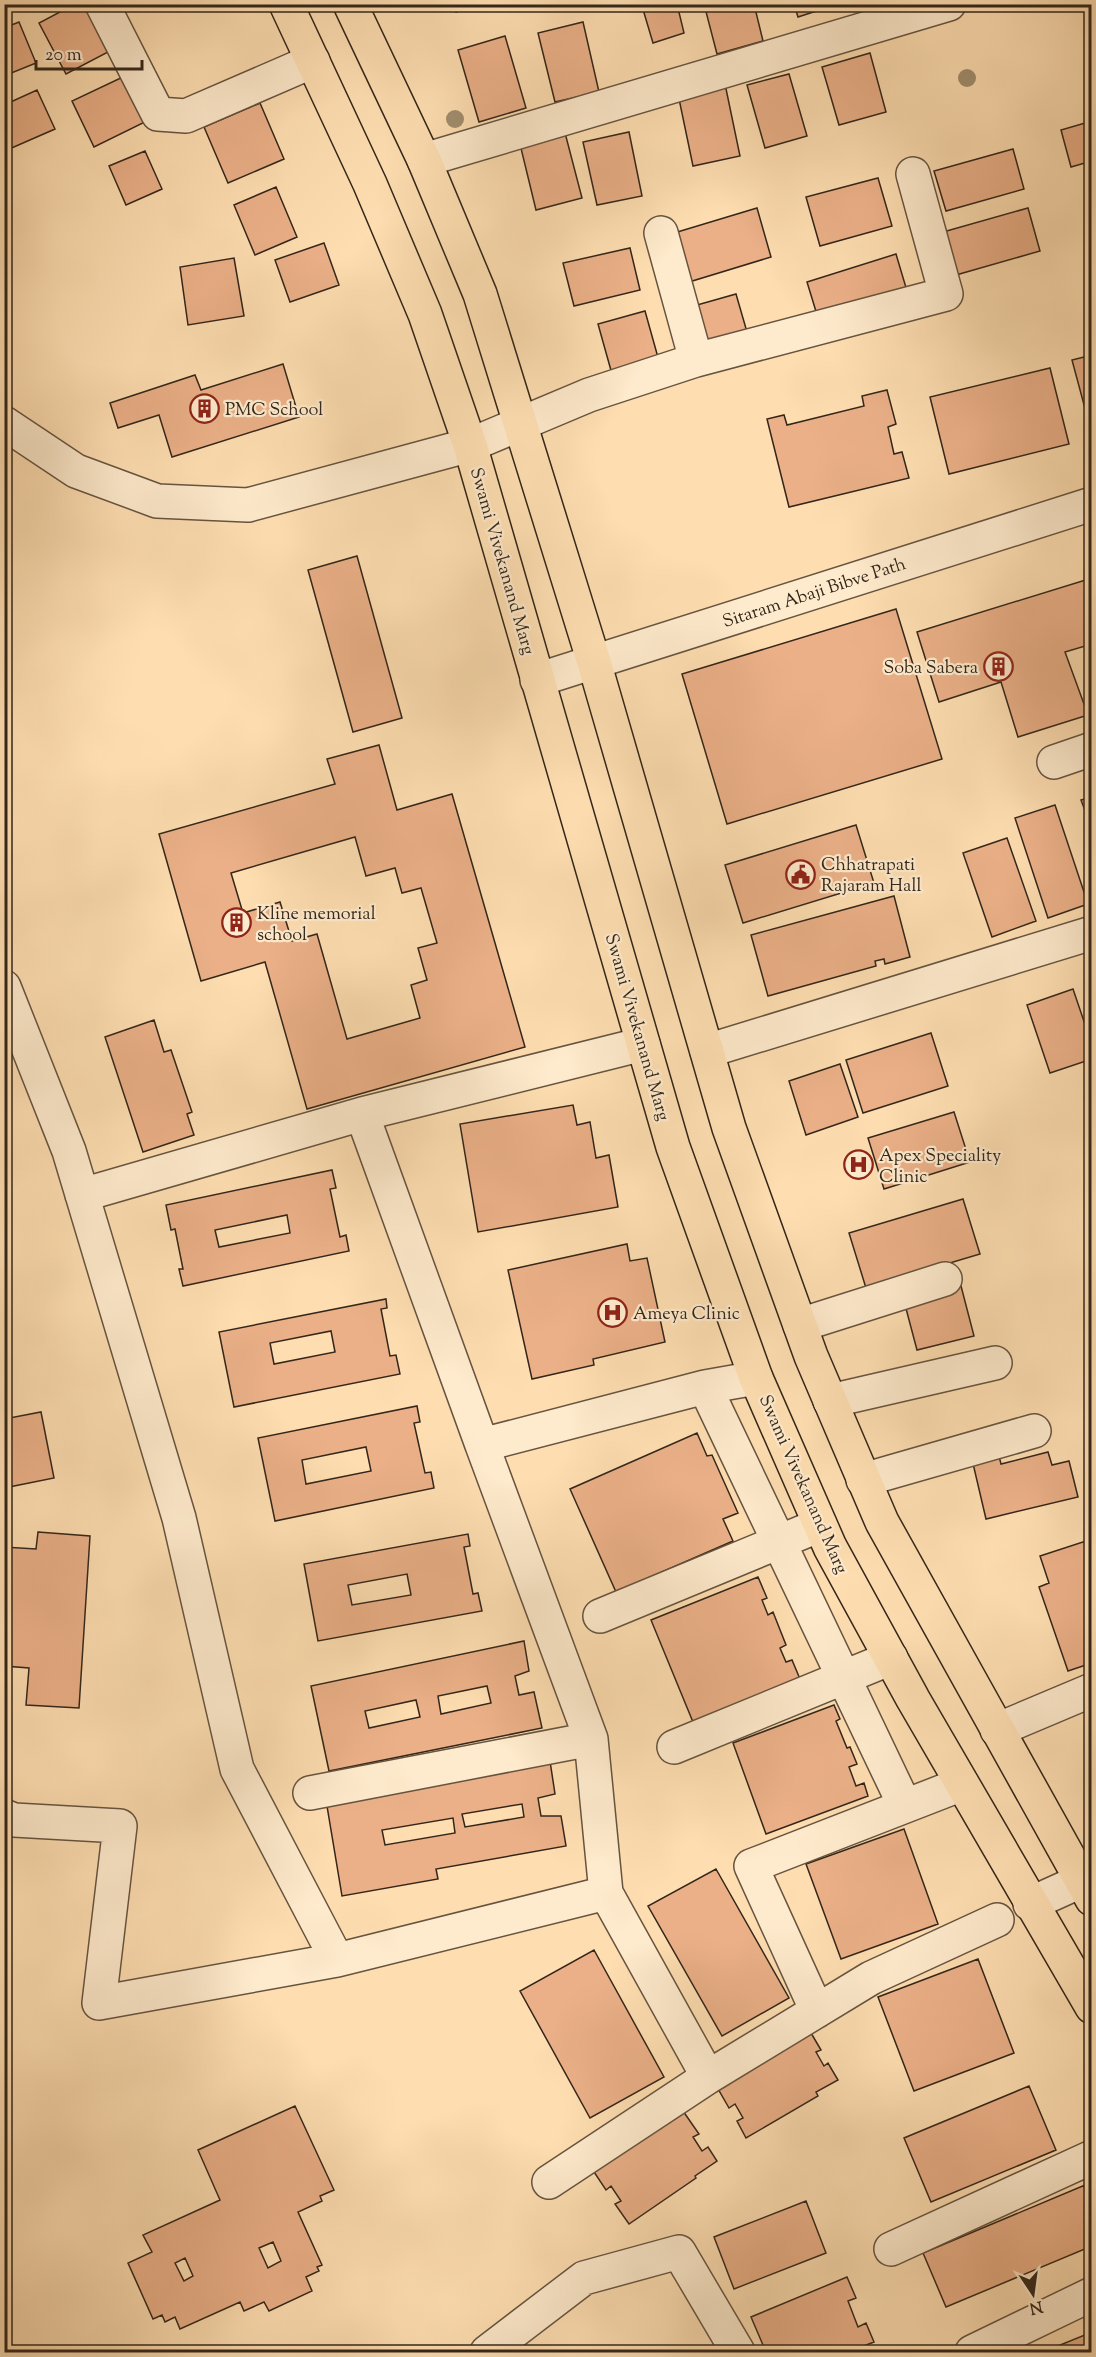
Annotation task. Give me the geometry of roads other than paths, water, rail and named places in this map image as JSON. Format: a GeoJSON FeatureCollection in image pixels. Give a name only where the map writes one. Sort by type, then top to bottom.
{"type":"FeatureCollection","features":[{"type":"Feature","properties":{"kind":"main road","name":"Swami Vivekanand Marg"},"geometry":{"type":"LineString","coordinates":[[286,4],[370,184],[425,314],[470,445],[673,1147],[756,1378],[820,1525],[891,1658],[1030,1904],[1092,2007]]}},
{"type":"Feature","properties":{"kind":"main road"},"geometry":{"type":"LineString","coordinates":[[351,4],[423,160],[480,294],[522,423],[594,662],[729,1128],[800,1325],[882,1522],[997,1730],[1088,1885]]}},
{"type":"Feature","properties":{"kind":"street"},"geometry":{"type":"LineString","coordinates":[[102,4],[158,114],[186,116],[313,61]]}},
{"type":"Feature","properties":{"kind":"street"},"geometry":{"type":"LineString","coordinates":[[423,160],[949,4]]}},
{"type":"Feature","properties":{"kind":"street"},"geometry":{"type":"LineString","coordinates":[[4,423],[76,471],[157,501],[248,505],[470,445],[589,395],[696,360],[946,294],[913,174]]}},
{"type":"Feature","properties":{"kind":"street"},"geometry":{"type":"LineString","coordinates":[[661,233],[696,360]]}},
{"type":"Feature","properties":{"kind":"street","name":"Sitaram Abaji Bibve Path"},"geometry":{"type":"LineString","coordinates":[[537,680],[1092,504]]}},
{"type":"Feature","properties":{"kind":"street"},"geometry":{"type":"LineString","coordinates":[[1054,762],[1092,749]]}},
{"type":"Feature","properties":{"kind":"street"},"geometry":{"type":"LineString","coordinates":[[707,1051],[1091,935]]}},
{"type":"Feature","properties":{"kind":"street"},"geometry":{"type":"LineString","coordinates":[[4,987],[69,1151],[179,1518],[237,1769],[337,1960]]}},
{"type":"Feature","properties":{"kind":"street"},"geometry":{"type":"LineString","coordinates":[[82,1195],[362,1114],[643,1044]]}},
{"type":"Feature","properties":{"kind":"street"},"geometry":{"type":"LineString","coordinates":[[362,1114],[591,1739],[606,1893],[708,2077]]}},
{"type":"Feature","properties":{"kind":"street"},"geometry":{"type":"LineString","coordinates":[[800,1325],[945,1278]]}},
{"type":"Feature","properties":{"kind":"street"},"geometry":{"type":"LineString","coordinates":[[830,1401],[995,1363]]}},
{"type":"Feature","properties":{"kind":"street"},"geometry":{"type":"LineString","coordinates":[[482,1445],[705,1387],[756,1378]]}},
{"type":"Feature","properties":{"kind":"street"},"geometry":{"type":"LineString","coordinates":[[705,1387],[904,1804]]}},
{"type":"Feature","properties":{"kind":"street"},"geometry":{"type":"LineString","coordinates":[[863,1480],[1034,1431]]}},
{"type":"Feature","properties":{"kind":"street"},"geometry":{"type":"LineString","coordinates":[[600,1616],[820,1525]]}},
{"type":"Feature","properties":{"kind":"street"},"geometry":{"type":"LineString","coordinates":[[674,1747],[891,1658]]}},
{"type":"Feature","properties":{"kind":"street"},"geometry":{"type":"LineString","coordinates":[[997,1730],[1092,1690]]}},
{"type":"Feature","properties":{"kind":"street"},"geometry":{"type":"LineString","coordinates":[[310,1793],[591,1739]]}},
{"type":"Feature","properties":{"kind":"street"},"geometry":{"type":"LineString","coordinates":[[817,2011],[751,1866],[904,1804],[962,1784]]}},
{"type":"Feature","properties":{"kind":"street"},"geometry":{"type":"LineString","coordinates":[[4,1816],[14,1820],[120,1826],[99,2003],[337,1960],[606,1893]]}},
{"type":"Feature","properties":{"kind":"street"},"geometry":{"type":"LineString","coordinates":[[1030,1904],[1088,1885]]}},
{"type":"Feature","properties":{"kind":"street"},"geometry":{"type":"LineString","coordinates":[[549,2182],[708,2077],[871,1978],[997,1920]]}},
{"type":"Feature","properties":{"kind":"street"},"geometry":{"type":"LineString","coordinates":[[891,2249],[1092,2157]]}},
{"type":"Feature","properties":{"kind":"street"},"geometry":{"type":"LineString","coordinates":[[487,2352],[584,2278],[679,2252],[738,2352]]}},
{"type":"Feature","properties":{"kind":"street"},"geometry":{"type":"LineString","coordinates":[[972,2352],[1092,2294]]}},
{"type":"Feature","properties":{"kind":"place","name":"PMC School"},"geometry":{"type":"Point","coordinates":[204,409]}},
{"type":"Feature","properties":{"kind":"place","name":"Soba Sabera"},"geometry":{"type":"Point","coordinates":[999,667]}},
{"type":"Feature","properties":{"kind":"place","name":"Chhatrapati Rajaram Hall"},"geometry":{"type":"Point","coordinates":[800,874]}},
{"type":"Feature","properties":{"kind":"place","name":"Kline memorial school"},"geometry":{"type":"Point","coordinates":[236,923]}},
{"type":"Feature","properties":{"kind":"place","name":"Apex Speciality Clinic"},"geometry":{"type":"Point","coordinates":[858,1165]}},
{"type":"Feature","properties":{"kind":"place","name":"Ameya Clinic"},"geometry":{"type":"Point","coordinates":[612,1313]}}]}
